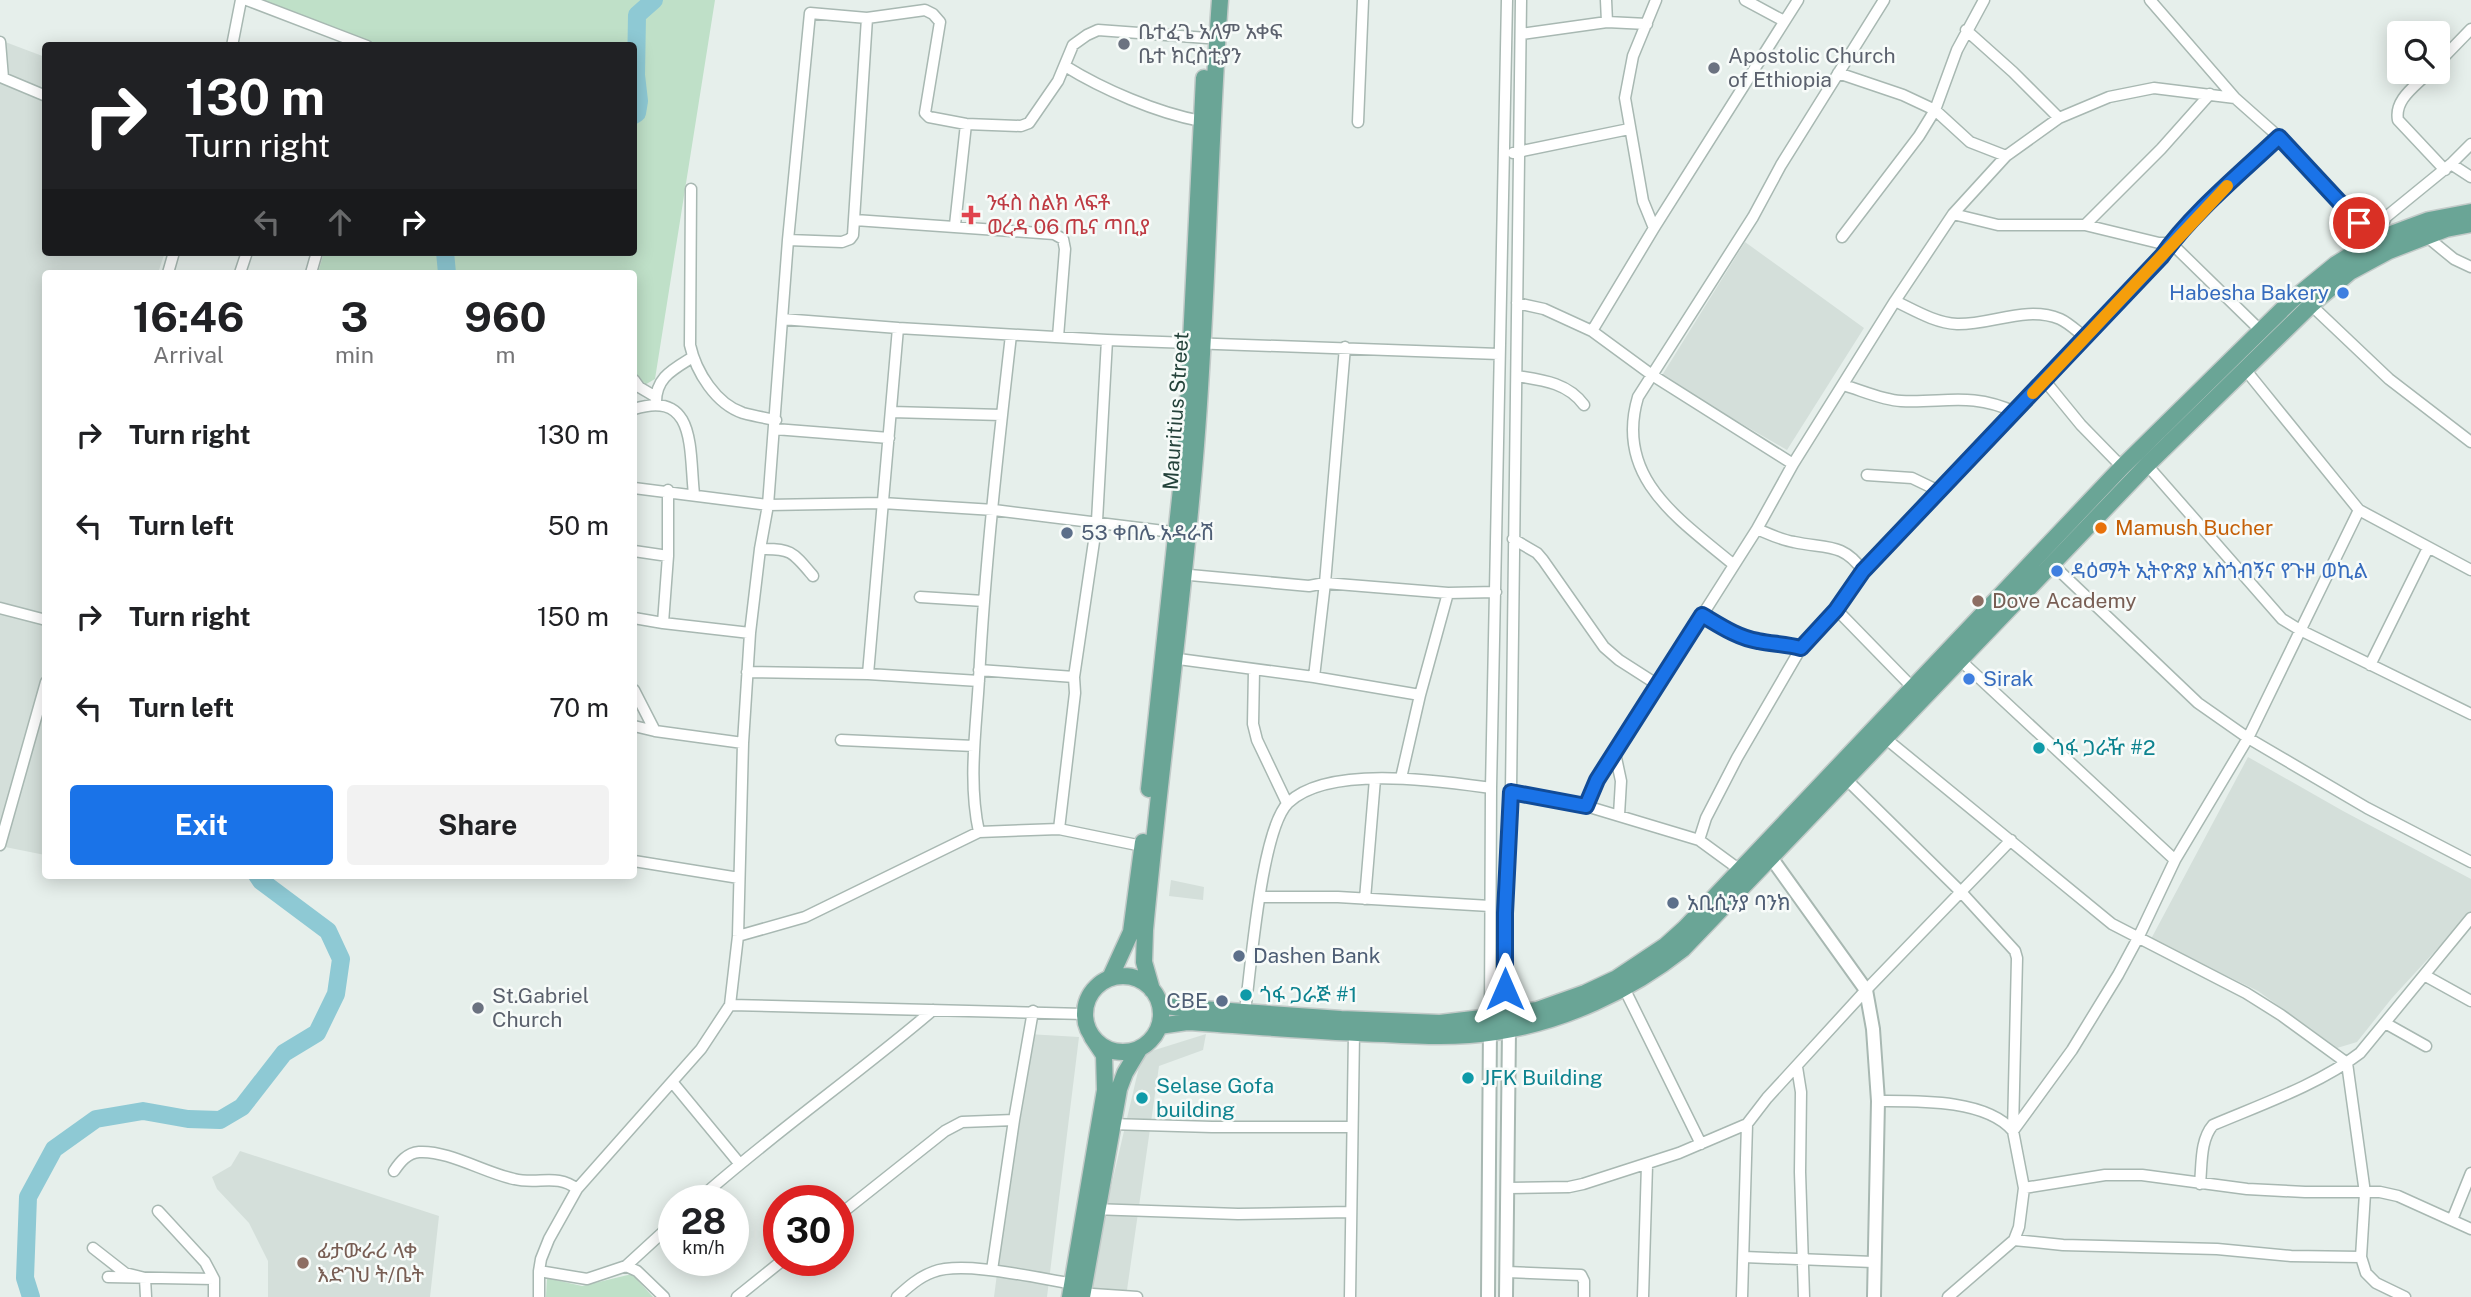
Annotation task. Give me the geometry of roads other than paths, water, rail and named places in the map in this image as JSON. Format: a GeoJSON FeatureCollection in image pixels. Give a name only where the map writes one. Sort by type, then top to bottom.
{"type":"FeatureCollection","features":[{"type":"Feature","properties":{"kind":"main road","name":"Mauritius Street"},"geometry":{"type":"LineString","coordinates":[[1196,344],[1200,121],[1210,0]]}},
{"type":"Feature","properties":{"kind":"main road","name":"Mauritius Street"},"geometry":{"type":"LineString","coordinates":[[1110,978],[1131,932],[1147,847],[1169,658],[1182,533],[1220,0]]}},
{"type":"Feature","properties":{"kind":"main road"},"geometry":{"type":"LineString","coordinates":[[1160,1006],[1341,1019],[1539,1023],[1589,1005],[1624,988],[1683,949],[1913,688],[2122,467],[2260,330],[2336,264],[2429,220],[2471,212]]}},
{"type":"Feature","properties":{"kind":"main road"},"geometry":{"type":"LineString","coordinates":[[1159,1026],[1187,1022],[1441,1037],[1498,1024],[1585,993],[1617,978],[1665,946],[1740,870],[1767,852],[1845,778],[2147,465],[2311,305],[2385,241],[2471,224]]}},
{"type":"Feature","properties":{"kind":"main road","name":"Mauritius Street"},"geometry":{"type":"LineString","coordinates":[[1147,847],[1144,962],[1152,990]]}},
{"type":"Feature","properties":{"kind":"main road"},"geometry":{"type":"LineString","coordinates":[[1077,1292],[1106,1123],[1104,1055],[1092,1037],[1086,1026],[1086,1002],[1091,992],[1110,978],[1133,977],[1152,990],[1160,1006],[1159,1026],[1148,1042],[1127,1052],[1114,1051],[1101,1046],[1092,1037]]}},
{"type":"Feature","properties":{"kind":"main road"},"geometry":{"type":"LineString","coordinates":[[1106,1123],[1125,1073],[1140,1048]]}},
{"type":"Feature","properties":{"kind":"street"},"geometry":{"type":"LineString","coordinates":[[233,42],[241,0]]}},
{"type":"Feature","properties":{"kind":"street"},"geometry":{"type":"LineString","coordinates":[[247,0],[357,42]]}},
{"type":"Feature","properties":{"kind":"street"},"geometry":{"type":"LineString","coordinates":[[539,1297],[539,1271],[549,1239],[577,1189],[673,1083],[701,1049],[730,1005],[737,936],[743,743],[750,633],[768,505],[810,0]]}},
{"type":"Feature","properties":{"kind":"street"},"geometry":{"type":"LineString","coordinates":[[1358,122],[1363,0]]}},
{"type":"Feature","properties":{"kind":"street"},"geometry":{"type":"LineString","coordinates":[[1506,1297],[1508,1188],[1490,906],[1507,0]]}},
{"type":"Feature","properties":{"kind":"street"},"geometry":{"type":"LineString","coordinates":[[1488,1297],[1498,1024],[1511,792],[1521,0]]}},
{"type":"Feature","properties":{"kind":"street"},"geometry":{"type":"LineString","coordinates":[[1606,0],[1607,22]]}},
{"type":"Feature","properties":{"kind":"street"},"geometry":{"type":"LineString","coordinates":[[1654,228],[1643,201],[1625,98],[1633,56],[1656,0]]}},
{"type":"Feature","properties":{"kind":"street"},"geometry":{"type":"LineString","coordinates":[[1745,0],[1784,21]]}},
{"type":"Feature","properties":{"kind":"street"},"geometry":{"type":"LineString","coordinates":[[1592,331],[1798,0]]}},
{"type":"Feature","properties":{"kind":"street"},"geometry":{"type":"LineString","coordinates":[[1734,565],[1665,503],[1642,475],[1632,443],[1632,418],[1638,397],[1753,217],[1781,165],[1884,0]]}},
{"type":"Feature","properties":{"kind":"street"},"geometry":{"type":"LineString","coordinates":[[1842,236],[1919,136],[1935,110],[1966,30],[1984,0]]}},
{"type":"Feature","properties":{"kind":"street"},"geometry":{"type":"LineString","coordinates":[[2150,0],[2235,99],[2279,137],[2385,241]]}},
{"type":"Feature","properties":{"kind":"street"},"geometry":{"type":"LineString","coordinates":[[810,13],[867,18],[925,10],[937,17],[940,22],[926,113],[929,117],[966,124],[1021,126],[1029,123],[1065,66],[1073,45],[1087,34],[1098,30],[1207,38]]}},
{"type":"Feature","properties":{"kind":"street"},"geometry":{"type":"LineString","coordinates":[[788,240],[842,242],[853,235],[867,18]]}},
{"type":"Feature","properties":{"kind":"street"},"geometry":{"type":"LineString","coordinates":[[1521,34],[1607,22],[1647,24]]}},
{"type":"Feature","properties":{"kind":"street"},"geometry":{"type":"LineString","coordinates":[[2450,51],[2471,29]]}},
{"type":"Feature","properties":{"kind":"street"},"geometry":{"type":"LineString","coordinates":[[1966,30],[2059,118]]}},
{"type":"Feature","properties":{"kind":"street"},"geometry":{"type":"LineString","coordinates":[[0,42],[3,78],[42,94]]}},
{"type":"Feature","properties":{"kind":"street"},"geometry":{"type":"LineString","coordinates":[[1065,66],[1100,86],[1184,118],[1200,121]]}},
{"type":"Feature","properties":{"kind":"street"},"geometry":{"type":"LineString","coordinates":[[1838,73],[1935,110],[1970,142],[2006,156]]}},
{"type":"Feature","properties":{"kind":"street"},"geometry":{"type":"LineString","coordinates":[[2417,84],[2399,103],[2396,113],[2398,120],[2448,167],[2471,177]]}},
{"type":"Feature","properties":{"kind":"street"},"geometry":{"type":"LineString","coordinates":[[1586,806],[1597,780],[1757,529],[1793,464],[1895,301],[1953,214],[2006,156],[2059,118],[2109,97],[2154,89],[2235,99]]}},
{"type":"Feature","properties":{"kind":"street"},"geometry":{"type":"LineString","coordinates":[[2085,225],[2161,149],[2210,94]]}},
{"type":"Feature","properties":{"kind":"street"},"geometry":{"type":"LineString","coordinates":[[955,225],[966,124]]}},
{"type":"Feature","properties":{"kind":"street"},"geometry":{"type":"LineString","coordinates":[[1503,152],[1519,153],[1629,129]]}},
{"type":"Feature","properties":{"kind":"street"},"geometry":{"type":"LineString","coordinates":[[1699,840],[1706,818],[1737,758],[1801,648],[1836,610],[1863,571],[2087,338],[2171,243],[2279,137]]}},
{"type":"Feature","properties":{"kind":"street"},"geometry":{"type":"LineString","coordinates":[[2385,241],[2382,227],[2386,218],[2448,167],[2471,144]]}},
{"type":"Feature","properties":{"kind":"street"},"geometry":{"type":"LineString","coordinates":[[691,189],[690,345],[703,378],[729,406],[775,425],[889,438]]}},
{"type":"Feature","properties":{"kind":"street"},"geometry":{"type":"LineString","coordinates":[[1953,214],[1998,225],[2085,225],[2159,243],[2171,243],[2260,330]]}},
{"type":"Feature","properties":{"kind":"street"},"geometry":{"type":"LineString","coordinates":[[855,220],[1054,234],[1063,239],[1065,249],[1058,337]]}},
{"type":"Feature","properties":{"kind":"street"},"geometry":{"type":"LineString","coordinates":[[2426,235],[2454,259],[2471,267]]}},
{"type":"Feature","properties":{"kind":"street"},"geometry":{"type":"LineString","coordinates":[[1895,301],[1933,318],[1956,324],[2043,314],[2062,319],[2087,338]]}},
{"type":"Feature","properties":{"kind":"street"},"geometry":{"type":"LineString","coordinates":[[1517,303],[1544,309],[1592,331],[1652,375],[1793,464]]}},
{"type":"Feature","properties":{"kind":"street"},"geometry":{"type":"LineString","coordinates":[[2311,305],[2389,379],[2466,433],[2471,442]]}},
{"type":"Feature","properties":{"kind":"street"},"geometry":{"type":"LineString","coordinates":[[782,319],[1107,340],[1499,354]]}},
{"type":"Feature","properties":{"kind":"street"},"geometry":{"type":"LineString","coordinates":[[867,674],[898,328]]}},
{"type":"Feature","properties":{"kind":"street"},"geometry":{"type":"LineString","coordinates":[[979,832],[972,804],[974,746],[984,601],[1011,335]]}},
{"type":"Feature","properties":{"kind":"street"},"geometry":{"type":"LineString","coordinates":[[1059,830],[1075,693],[1074,677],[1097,521],[1107,340]]}},
{"type":"Feature","properties":{"kind":"street"},"geometry":{"type":"LineString","coordinates":[[1314,677],[1325,583],[1345,347]]}},
{"type":"Feature","properties":{"kind":"street"},"geometry":{"type":"LineString","coordinates":[[656,401],[662,379],[693,357]]}},
{"type":"Feature","properties":{"kind":"street"},"geometry":{"type":"LineString","coordinates":[[2244,368],[2359,510],[2471,570]]}},
{"type":"Feature","properties":{"kind":"street"},"geometry":{"type":"LineString","coordinates":[[1517,376],[1539,379],[1570,390],[1584,405]]}},
{"type":"Feature","properties":{"kind":"street"},"geometry":{"type":"LineString","coordinates":[[2045,381],[2081,425],[2122,467]]}},
{"type":"Feature","properties":{"kind":"street"},"geometry":{"type":"LineString","coordinates":[[637,384],[656,401],[681,415],[686,428],[694,494]]}},
{"type":"Feature","properties":{"kind":"street"},"geometry":{"type":"LineString","coordinates":[[1843,385],[1897,400],[1972,399],[2015,412]]}},
{"type":"Feature","properties":{"kind":"street"},"geometry":{"type":"LineString","coordinates":[[637,407],[656,401]]}},
{"type":"Feature","properties":{"kind":"street"},"geometry":{"type":"LineString","coordinates":[[891,412],[1002,415]]}},
{"type":"Feature","properties":{"kind":"street"},"geometry":{"type":"LineString","coordinates":[[2147,465],[2282,619],[2471,714]]}},
{"type":"Feature","properties":{"kind":"street"},"geometry":{"type":"LineString","coordinates":[[1867,475],[1913,478],[1939,491]]}},
{"type":"Feature","properties":{"kind":"street"},"geometry":{"type":"LineString","coordinates":[[637,488],[768,505],[882,503],[993,510],[1182,533]]}},
{"type":"Feature","properties":{"kind":"street"},"geometry":{"type":"LineString","coordinates":[[663,623],[668,556],[668,491]]}},
{"type":"Feature","properties":{"kind":"street"},"geometry":{"type":"LineString","coordinates":[[2013,1131],[2072,1050],[2139,936],[2175,860],[2248,738],[2359,510]]}},
{"type":"Feature","properties":{"kind":"street"},"geometry":{"type":"LineString","coordinates":[[1757,529],[1796,543],[1841,549],[1855,559],[1863,571]]}},
{"type":"Feature","properties":{"kind":"street"},"geometry":{"type":"LineString","coordinates":[[1513,539],[1537,553],[1543,560],[1604,647],[1658,685]]}},
{"type":"Feature","properties":{"kind":"street"},"geometry":{"type":"LineString","coordinates":[[2370,665],[2428,548]]}},
{"type":"Feature","properties":{"kind":"street"},"geometry":{"type":"LineString","coordinates":[[760,550],[791,551],[813,576]]}},
{"type":"Feature","properties":{"kind":"street"},"geometry":{"type":"LineString","coordinates":[[637,551],[668,556]]}},
{"type":"Feature","properties":{"kind":"street"},"geometry":{"type":"LineString","coordinates":[[2051,563],[2198,703],[2248,738],[2367,808],[2471,862]]}},
{"type":"Feature","properties":{"kind":"street"},"geometry":{"type":"LineString","coordinates":[[1178,574],[1309,586],[1325,583],[1448,593],[1496,592]]}},
{"type":"Feature","properties":{"kind":"street"},"geometry":{"type":"LineString","coordinates":[[1401,778],[1448,593]]}},
{"type":"Feature","properties":{"kind":"street"},"geometry":{"type":"LineString","coordinates":[[920,597],[984,601]]}},
{"type":"Feature","properties":{"kind":"street"},"geometry":{"type":"LineString","coordinates":[[0,608],[42,619]]}},
{"type":"Feature","properties":{"kind":"street"},"geometry":{"type":"LineString","coordinates":[[1836,610],[1913,688]]}},
{"type":"Feature","properties":{"kind":"street"},"geometry":{"type":"LineString","coordinates":[[1702,615],[1756,641],[1801,648]]}},
{"type":"Feature","properties":{"kind":"street"},"geometry":{"type":"LineString","coordinates":[[637,619],[750,633]]}},
{"type":"Feature","properties":{"kind":"street"},"geometry":{"type":"LineString","coordinates":[[1169,658],[1314,677],[1420,695]]}},
{"type":"Feature","properties":{"kind":"street"},"geometry":{"type":"LineString","coordinates":[[1960,660],[2175,860]]}},
{"type":"Feature","properties":{"kind":"street"},"geometry":{"type":"LineString","coordinates":[[1254,670],[1253,724],[1257,740],[1287,803]]}},
{"type":"Feature","properties":{"kind":"street"},"geometry":{"type":"LineString","coordinates":[[747,672],[1074,677]]}},
{"type":"Feature","properties":{"kind":"street"},"geometry":{"type":"LineString","coordinates":[[0,845],[42,696]]}},
{"type":"Feature","properties":{"kind":"street"},"geometry":{"type":"LineString","coordinates":[[637,696],[655,731]]}},
{"type":"Feature","properties":{"kind":"street"},"geometry":{"type":"LineString","coordinates":[[637,727],[743,743]]}},
{"type":"Feature","properties":{"kind":"street"},"geometry":{"type":"LineString","coordinates":[[1885,738],[2112,924],[2258,1000],[2347,1063],[2365,1193],[2361,1257],[2366,1273],[2376,1283],[2405,1297]]}},
{"type":"Feature","properties":{"kind":"street"},"geometry":{"type":"LineString","coordinates":[[841,740],[974,746]]}},
{"type":"Feature","properties":{"kind":"street"},"geometry":{"type":"LineString","coordinates":[[1615,753],[1621,780],[1619,815]]}},
{"type":"Feature","properties":{"kind":"street"},"geometry":{"type":"LineString","coordinates":[[1245,1011],[1262,876],[1277,820],[1287,803],[1308,789],[1341,781],[1401,778],[1491,789]]}},
{"type":"Feature","properties":{"kind":"street"},"geometry":{"type":"LineString","coordinates":[[1845,778],[1962,893],[2015,951],[2017,958],[2013,1131],[2024,1188],[2019,1227],[2014,1240],[1948,1297]]}},
{"type":"Feature","properties":{"kind":"street"},"geometry":{"type":"LineString","coordinates":[[1365,899],[1375,779]]}},
{"type":"Feature","properties":{"kind":"street"},"geometry":{"type":"LineString","coordinates":[[1511,792],[1586,806],[1699,840],[1740,870]]}},
{"type":"Feature","properties":{"kind":"street"},"geometry":{"type":"LineString","coordinates":[[737,936],[805,917],[979,832],[1059,830],[1147,847]]}},
{"type":"Feature","properties":{"kind":"street"},"geometry":{"type":"LineString","coordinates":[[1508,1188],[1569,1187],[1647,1165],[1747,1124],[1767,1098],[1866,990],[2011,840]]}},
{"type":"Feature","properties":{"kind":"street"},"geometry":{"type":"LineString","coordinates":[[1767,852],[1866,990],[1873,1029],[1878,1101],[1874,1297]]}},
{"type":"Feature","properties":{"kind":"street"},"geometry":{"type":"LineString","coordinates":[[637,861],[739,878]]}},
{"type":"Feature","properties":{"kind":"street"},"geometry":{"type":"LineString","coordinates":[[1260,897],[1365,899],[1490,906]]}},
{"type":"Feature","properties":{"kind":"street"},"geometry":{"type":"LineString","coordinates":[[2200,1184],[2204,1141],[2206,1132],[2213,1125],[2270,1101],[2360,1054],[2471,918]]}},
{"type":"Feature","properties":{"kind":"street"},"geometry":{"type":"LineString","coordinates":[[2424,975],[2471,1001]]}},
{"type":"Feature","properties":{"kind":"street"},"geometry":{"type":"LineString","coordinates":[[1624,988],[1701,1144]]}},
{"type":"Feature","properties":{"kind":"street"},"geometry":{"type":"LineString","coordinates":[[730,1005],[1084,1014]]}},
{"type":"Feature","properties":{"kind":"street"},"geometry":{"type":"LineString","coordinates":[[715,1185],[933,1010]]}},
{"type":"Feature","properties":{"kind":"street"},"geometry":{"type":"LineString","coordinates":[[992,1270],[1033,1011]]}},
{"type":"Feature","properties":{"kind":"street"},"geometry":{"type":"LineString","coordinates":[[2385,1023],[2426,1046]]}},
{"type":"Feature","properties":{"kind":"street"},"geometry":{"type":"LineString","coordinates":[[1350,1297],[1354,1033]]}},
{"type":"Feature","properties":{"kind":"street"},"geometry":{"type":"LineString","coordinates":[[1797,1067],[1801,1093],[1804,1297]]}},
{"type":"Feature","properties":{"kind":"street"},"geometry":{"type":"LineString","coordinates":[[673,1083],[739,1163]]}},
{"type":"Feature","properties":{"kind":"street"},"geometry":{"type":"LineString","coordinates":[[1878,1101],[1923,1101],[1969,1107],[2004,1120],[2013,1131]]}},
{"type":"Feature","properties":{"kind":"street"},"geometry":{"type":"LineString","coordinates":[[854,1203],[945,1131],[962,1122],[1014,1120]]}},
{"type":"Feature","properties":{"kind":"street"},"geometry":{"type":"LineString","coordinates":[[1106,1123],[1351,1128]]}},
{"type":"Feature","properties":{"kind":"street"},"geometry":{"type":"LineString","coordinates":[[1742,1297],[1747,1124]]}},
{"type":"Feature","properties":{"kind":"street"},"geometry":{"type":"LineString","coordinates":[[394,1171],[403,1159],[414,1152],[430,1152],[515,1180],[561,1180],[577,1189]]}},
{"type":"Feature","properties":{"kind":"street"},"geometry":{"type":"LineString","coordinates":[[1643,1297],[1647,1165]]}},
{"type":"Feature","properties":{"kind":"street"},"geometry":{"type":"LineString","coordinates":[[2452,1220],[2471,1173]]}},
{"type":"Feature","properties":{"kind":"street"},"geometry":{"type":"LineString","coordinates":[[2024,1188],[2105,1175],[2142,1175],[2200,1184],[2305,1192],[2380,1192],[2398,1196],[2471,1229]]}},
{"type":"Feature","properties":{"kind":"street"},"geometry":{"type":"LineString","coordinates":[[1092,1209],[1238,1214],[1350,1212]]}},
{"type":"Feature","properties":{"kind":"street"},"geometry":{"type":"LineString","coordinates":[[158,1211],[205,1262],[214,1279],[214,1297]]}},
{"type":"Feature","properties":{"kind":"street"},"geometry":{"type":"LineString","coordinates":[[539,1271],[587,1279],[626,1266],[658,1237]]}},
{"type":"Feature","properties":{"kind":"street"},"geometry":{"type":"LineString","coordinates":[[2014,1240],[2063,1245],[2361,1257]]}},
{"type":"Feature","properties":{"kind":"street"},"geometry":{"type":"LineString","coordinates":[[93,1248],[125,1273],[145,1278]]}},
{"type":"Feature","properties":{"kind":"street"},"geometry":{"type":"LineString","coordinates":[[1744,1257],[1874,1262]]}},
{"type":"Feature","properties":{"kind":"street"},"geometry":{"type":"LineString","coordinates":[[626,1266],[637,1271],[664,1297]]}},
{"type":"Feature","properties":{"kind":"street"},"geometry":{"type":"LineString","coordinates":[[897,1297],[915,1281],[935,1271],[952,1269],[992,1270],[1077,1292],[1137,1297]]}},
{"type":"Feature","properties":{"kind":"street"},"geometry":{"type":"LineString","coordinates":[[1507,1272],[1581,1275],[1584,1281],[1584,1297]]}},
{"type":"Feature","properties":{"kind":"street"},"geometry":{"type":"LineString","coordinates":[[737,1297],[763,1276]]}},
{"type":"Feature","properties":{"kind":"street"},"geometry":{"type":"LineString","coordinates":[[108,1277],[214,1279]]}},
{"type":"Feature","properties":{"kind":"street"},"geometry":{"type":"LineString","coordinates":[[145,1278],[146,1297]]}},
{"type":"Feature","properties":{"kind":"waterway"},"geometry":{"type":"LineString","coordinates":[[637,42],[637,15],[654,0]]}},
{"type":"Feature","properties":{"kind":"waterway"},"geometry":{"type":"LineString","coordinates":[[637,84],[637,113]]}},
{"type":"Feature","properties":{"kind":"waterway"},"geometry":{"type":"LineString","coordinates":[[445,256],[447,270]]}},
{"type":"Feature","properties":{"kind":"waterway"},"geometry":{"type":"LineString","coordinates":[[31,1297],[25,1278],[28,1197],[54,1149],[96,1119],[143,1111],[188,1119],[220,1120],[242,1107],[284,1053],[317,1033],[336,994],[341,959],[328,931],[260,879]]}},
{"type":"Feature","properties":{"kind":"place","name":"ቤተፈጌ አለም አቀፍ ቤተ ክርስቲያን"},"geometry":{"type":"Point","coordinates":[1124,44]}},
{"type":"Feature","properties":{"kind":"place","name":"Apostolic Church of Ethiopia"},"geometry":{"type":"Point","coordinates":[1714,68]}},
{"type":"Feature","properties":{"kind":"place","name":"ንፋስ ስልክ ላፍቶ ወረዳ 06 ጤና ጣቢያ"},"geometry":{"type":"Point","coordinates":[971,215]}},
{"type":"Feature","properties":{"kind":"place","name":"Habesha Bakery"},"geometry":{"type":"Point","coordinates":[2343,293]}},
{"type":"Feature","properties":{"kind":"place","name":"Mamush Bucher"},"geometry":{"type":"Point","coordinates":[2101,528]}},
{"type":"Feature","properties":{"kind":"place","name":"53 ቀበሌ አዳራሽ"},"geometry":{"type":"Point","coordinates":[1067,533]}},
{"type":"Feature","properties":{"kind":"place","name":"ዳዕማት ኢትዮጽያ አስጎብኝና የጉዞ ወኪል"},"geometry":{"type":"Point","coordinates":[2057,571]}},
{"type":"Feature","properties":{"kind":"place","name":"Dove Academy"},"geometry":{"type":"Point","coordinates":[1978,601]}},
{"type":"Feature","properties":{"kind":"place","name":"Sirak"},"geometry":{"type":"Point","coordinates":[1969,679]}},
{"type":"Feature","properties":{"kind":"place","name":"ጎፋ ጋራዥ #2"},"geometry":{"type":"Point","coordinates":[2039,748]}},
{"type":"Feature","properties":{"kind":"place","name":"አቢሲንያ ባንክ"},"geometry":{"type":"Point","coordinates":[1673,903]}},
{"type":"Feature","properties":{"kind":"place","name":"Dashen Bank"},"geometry":{"type":"Point","coordinates":[1239,956]}},
{"type":"Feature","properties":{"kind":"place","name":"ጎፋ ጋራጅ #1"},"geometry":{"type":"Point","coordinates":[1246,995]}},
{"type":"Feature","properties":{"kind":"place","name":"CBE"},"geometry":{"type":"Point","coordinates":[1222,1001]}},
{"type":"Feature","properties":{"kind":"place","name":"St.Gabriel Church"},"geometry":{"type":"Point","coordinates":[478,1008]}},
{"type":"Feature","properties":{"kind":"place","name":"JFK Building"},"geometry":{"type":"Point","coordinates":[1468,1078]}},
{"type":"Feature","properties":{"kind":"place","name":"Selase Gofa building"},"geometry":{"type":"Point","coordinates":[1142,1098]}},
{"type":"Feature","properties":{"kind":"place","name":"ፊታውራሪ ላቀ እድገህ ት/ቤት"},"geometry":{"type":"Point","coordinates":[303,1263]}}]}
